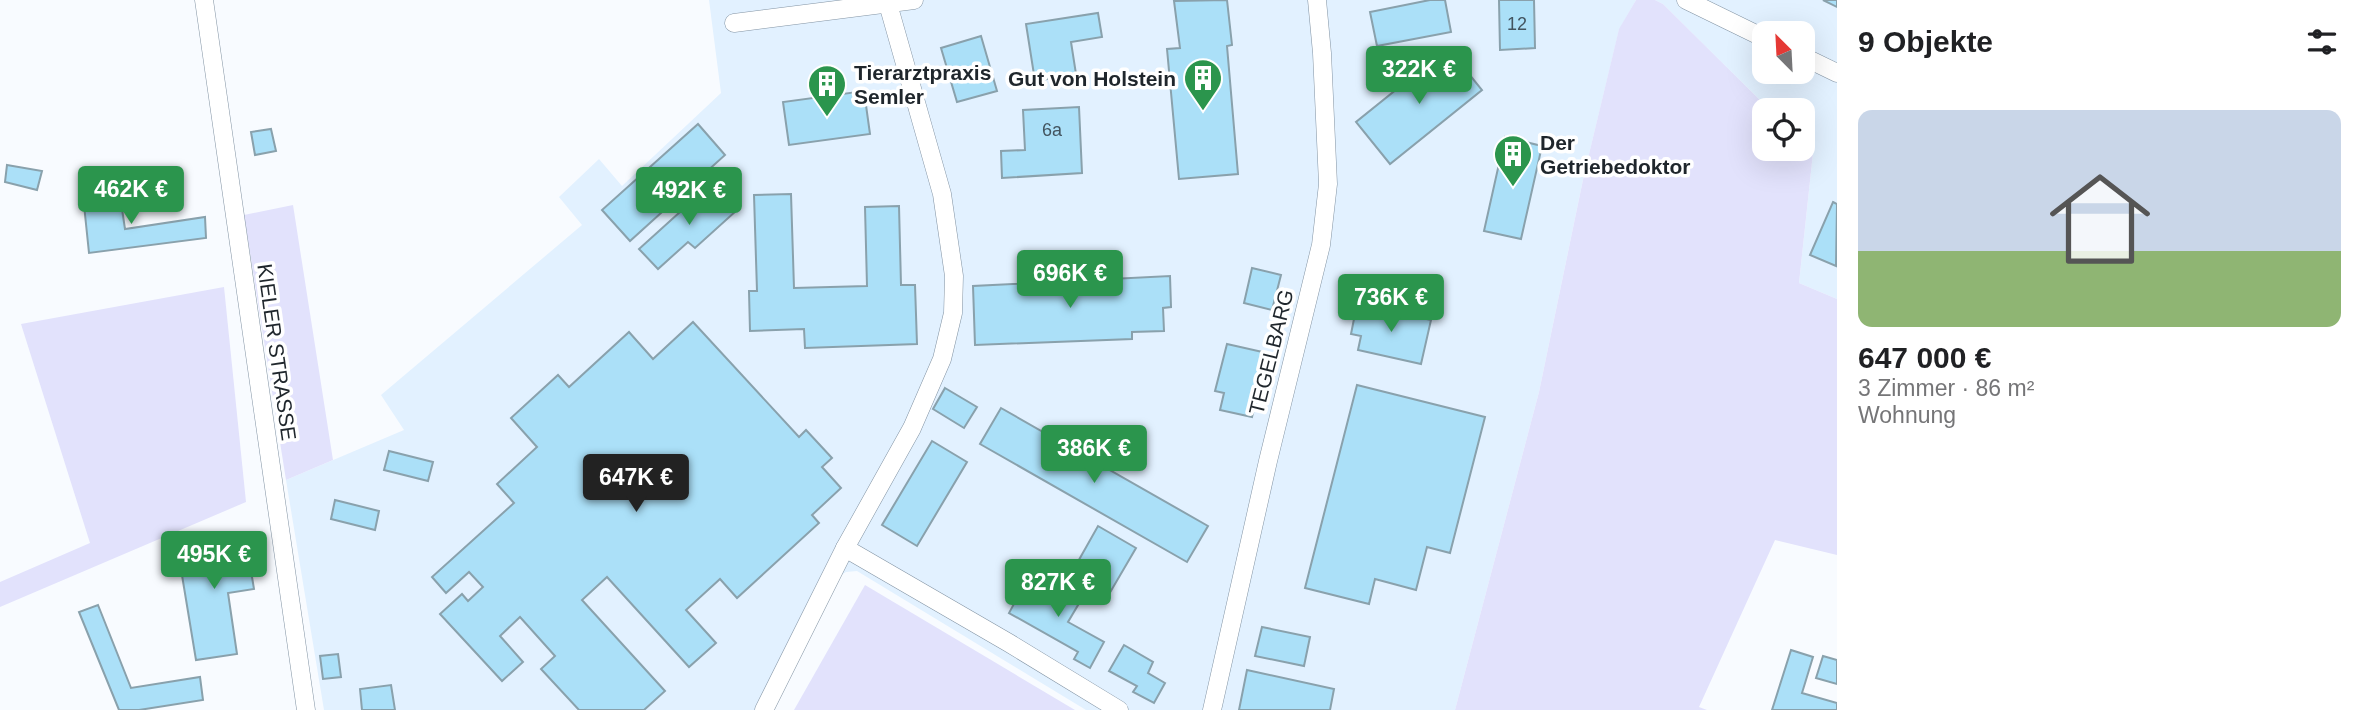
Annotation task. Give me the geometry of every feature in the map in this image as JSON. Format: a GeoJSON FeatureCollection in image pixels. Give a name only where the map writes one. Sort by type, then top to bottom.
{"type":"FeatureCollection","features":[{"type":"Feature","properties":{"kind":"street","name":"KIELER STRASSE"},"geometry":{"type":"LineString","coordinates":[[204,0],[306,710]]}},
{"type":"Feature","properties":{"kind":"street"},"geometry":{"type":"LineString","coordinates":[[734,23],[914,0]]}},
{"type":"Feature","properties":{"kind":"street","name":"TEGELBARG"},"geometry":{"type":"LineString","coordinates":[[1212,710],[1268,461],[1321,245],[1328,184],[1317,0]]}},
{"type":"Feature","properties":{"kind":"street"},"geometry":{"type":"LineString","coordinates":[[1686,0],[1752,31]]}},
{"type":"Feature","properties":{"kind":"street"},"geometry":{"type":"LineString","coordinates":[[764,710],[845,548],[912,428],[942,359],[953,313],[954,276],[942,194],[888,4]]}},
{"type":"Feature","properties":{"kind":"street"},"geometry":{"type":"LineString","coordinates":[[1815,62],[1837,73]]}},
{"type":"Feature","properties":{"kind":"street"},"geometry":{"type":"LineString","coordinates":[[845,548],[1119,710]]}},
{"type":"Feature","properties":{"kind":"shaded area"},"geometry":{"type":"Polygon","coordinates":[[[709,0],[1636,0],[1619,30],[1584,175],[1539,392],[1455,710],[1086,710],[857,571],[846,572],[835,579],[772,710],[324,710],[286,480],[404,430],[381,395],[582,225],[559,197],[599,159],[622,186],[721,93],[709,0]]]}},
{"type":"Feature","properties":{"kind":"shaded area"},"geometry":{"type":"Polygon","coordinates":[[[1636,0],[1655,0],[1663,4],[1758,98],[1752,98],[1752,161],[1812,161],[1799,283],[1837,299],[1837,555],[1775,540],[1699,707],[1707,710],[1455,710],[1539,392],[1584,175],[1619,29],[1636,0]]]}},
{"type":"Feature","properties":{"kind":"shaded area"},"geometry":{"type":"Polygon","coordinates":[[[1655,0],[1837,0],[1837,299],[1799,283],[1812,161],[1815,161],[1815,98],[1758,98],[1663,4],[1655,0]]]}},
{"type":"Feature","properties":{"kind":"shaded area"},"geometry":{"type":"Polygon","coordinates":[[[293,205],[333,460],[286,480],[244,215],[293,205]]]}},
{"type":"Feature","properties":{"kind":"shaded area"},"geometry":{"type":"Polygon","coordinates":[[[224,287],[246,502],[0,607],[0,582],[90,543],[21,324],[224,287]]]}},
{"type":"Feature","properties":{"kind":"shaded area"},"geometry":{"type":"Polygon","coordinates":[[[865,585],[1075,710],[794,710],[865,585]]]}},
{"type":"Feature","properties":{"kind":"building","name":"Gut von Holstein"},"geometry":{"type":"Polygon","coordinates":[[[1227,0],[1232,45],[1227,46],[1238,174],[1179,179],[1167,49],[1180,48],[1174,1],[1227,0]]]}},
{"type":"Feature","properties":{"kind":"building"},"geometry":{"type":"Polygon","coordinates":[[[1430,0],[1445,0],[1451,32],[1377,46],[1370,12],[1430,0]]]}},
{"type":"Feature","properties":{"kind":"building"},"geometry":{"type":"Polygon","coordinates":[[[1499,0],[1534,0],[1535,48],[1500,50],[1499,0]]]}},
{"type":"Feature","properties":{"kind":"building"},"geometry":{"type":"Polygon","coordinates":[[[1823,0],[1837,0],[1837,7],[1823,0]]]}},
{"type":"Feature","properties":{"kind":"building"},"geometry":{"type":"Polygon","coordinates":[[[1098,13],[1102,37],[1071,42],[1076,74],[1035,81],[1026,24],[1098,13]]]}},
{"type":"Feature","properties":{"kind":"building"},"geometry":{"type":"Polygon","coordinates":[[[981,36],[997,91],[957,102],[941,48],[981,36]]]}},
{"type":"Feature","properties":{"kind":"building"},"geometry":{"type":"Polygon","coordinates":[[[1448,48],[1482,90],[1390,164],[1356,122],[1448,48]]]}},
{"type":"Feature","properties":{"kind":"building","name":"Tierarztpraxis Semler"},"geometry":{"type":"Polygon","coordinates":[[[864,91],[870,134],[789,145],[783,102],[864,91]]]}},
{"type":"Feature","properties":{"kind":"building"},"geometry":{"type":"Polygon","coordinates":[[[1079,107],[1082,173],[1002,178],[1001,151],[1025,150],[1023,110],[1079,107]]]}},
{"type":"Feature","properties":{"kind":"building"},"geometry":{"type":"Polygon","coordinates":[[[698,124],[725,155],[630,241],[602,210],[698,124]]]}},
{"type":"Feature","properties":{"kind":"building"},"geometry":{"type":"Polygon","coordinates":[[[271,129],[276,151],[255,155],[251,132],[271,129]]]}},
{"type":"Feature","properties":{"kind":"building","name":"Der Getriebedoktor"},"geometry":{"type":"Polygon","coordinates":[[[1505,137],[1542,146],[1521,239],[1484,231],[1505,137]]]}},
{"type":"Feature","properties":{"kind":"building"},"geometry":{"type":"Polygon","coordinates":[[[7,165],[42,171],[37,190],[5,182],[7,165]]]}},
{"type":"Feature","properties":{"kind":"building"},"geometry":{"type":"Polygon","coordinates":[[[711,184],[736,211],[695,248],[688,242],[658,269],[639,249],[711,184]]]}},
{"type":"Feature","properties":{"kind":"building"},"geometry":{"type":"Polygon","coordinates":[[[119,189],[125,229],[205,217],[206,238],[89,253],[83,195],[119,189]]]}},
{"type":"Feature","properties":{"kind":"building"},"geometry":{"type":"Polygon","coordinates":[[[791,194],[794,288],[867,286],[865,207],[899,206],[901,285],[915,285],[917,344],[805,348],[804,329],[750,331],[749,291],[757,291],[754,195],[791,194]]]}},
{"type":"Feature","properties":{"kind":"building"},"geometry":{"type":"Polygon","coordinates":[[[1833,202],[1837,204],[1836,266],[1810,255],[1833,202]]]}},
{"type":"Feature","properties":{"kind":"building"},"geometry":{"type":"Polygon","coordinates":[[[1252,268],[1281,275],[1272,310],[1244,303],[1252,268]]]}},
{"type":"Feature","properties":{"kind":"building"},"geometry":{"type":"Polygon","coordinates":[[[1170,276],[1171,307],[1163,308],[1164,331],[1132,332],[1132,339],[975,345],[973,286],[1170,276]]]}},
{"type":"Feature","properties":{"kind":"building"},"geometry":{"type":"Polygon","coordinates":[[[1357,304],[1431,320],[1421,364],[1358,350],[1361,336],[1351,334],[1357,304]]]}},
{"type":"Feature","properties":{"kind":"building"},"geometry":{"type":"Polygon","coordinates":[[[693,322],[799,437],[806,430],[832,458],[822,467],[841,488],[812,515],[819,523],[737,598],[720,579],[686,610],[716,643],[689,667],[607,577],[582,600],[665,691],[644,710],[579,710],[541,669],[555,656],[520,617],[500,636],[523,662],[502,681],[440,614],[462,594],[468,601],[483,587],[469,572],[446,593],[432,577],[514,503],[497,484],[537,447],[511,418],[558,375],[569,387],[629,332],[653,359],[693,322]]]}},
{"type":"Feature","properties":{"kind":"building"},"geometry":{"type":"Polygon","coordinates":[[[1227,344],[1267,353],[1252,417],[1220,410],[1224,393],[1215,391],[1227,344]]]}},
{"type":"Feature","properties":{"kind":"building"},"geometry":{"type":"Polygon","coordinates":[[[1357,385],[1485,417],[1450,553],[1427,547],[1416,590],[1375,579],[1369,604],[1305,588],[1357,385]]]}},
{"type":"Feature","properties":{"kind":"building"},"geometry":{"type":"Polygon","coordinates":[[[945,388],[977,407],[964,428],[933,409],[945,388]]]}},
{"type":"Feature","properties":{"kind":"building"},"geometry":{"type":"Polygon","coordinates":[[[1001,408],[1208,526],[1187,562],[980,444],[1001,408]]]}},
{"type":"Feature","properties":{"kind":"building"},"geometry":{"type":"Polygon","coordinates":[[[932,441],[967,462],[917,546],[882,525],[932,441]]]}},
{"type":"Feature","properties":{"kind":"building"},"geometry":{"type":"Polygon","coordinates":[[[389,451],[433,462],[428,481],[384,470],[389,451]]]}},
{"type":"Feature","properties":{"kind":"building"},"geometry":{"type":"Polygon","coordinates":[[[335,500],[379,511],[375,530],[331,519],[335,500]]]}},
{"type":"Feature","properties":{"kind":"building"},"geometry":{"type":"Polygon","coordinates":[[[1098,526],[1136,548],[1108,596],[1071,574],[1098,526]]]}},
{"type":"Feature","properties":{"kind":"building"},"geometry":{"type":"Polygon","coordinates":[[[245,535],[254,589],[228,593],[237,654],[196,660],[177,545],[245,535]]]}},
{"type":"Feature","properties":{"kind":"building"},"geometry":{"type":"Polygon","coordinates":[[[1051,576],[1084,595],[1068,622],[1104,642],[1090,668],[1074,659],[1078,652],[1009,613],[1021,591],[1038,600],[1051,576]]]}},
{"type":"Feature","properties":{"kind":"building"},"geometry":{"type":"Polygon","coordinates":[[[98,605],[131,688],[200,677],[203,700],[139,710],[119,710],[79,612],[98,605]]]}},
{"type":"Feature","properties":{"kind":"building"},"geometry":{"type":"Polygon","coordinates":[[[1262,627],[1310,637],[1304,666],[1255,656],[1262,627]]]}},
{"type":"Feature","properties":{"kind":"building"},"geometry":{"type":"Polygon","coordinates":[[[1124,645],[1153,662],[1148,673],[1165,683],[1154,703],[1133,692],[1137,686],[1109,671],[1124,645]]]}},
{"type":"Feature","properties":{"kind":"building"},"geometry":{"type":"Polygon","coordinates":[[[1791,650],[1813,657],[1802,693],[1837,703],[1837,710],[1772,710],[1791,650]]]}},
{"type":"Feature","properties":{"kind":"building"},"geometry":{"type":"Polygon","coordinates":[[[338,654],[341,677],[323,679],[320,656],[338,654]]]}},
{"type":"Feature","properties":{"kind":"building"},"geometry":{"type":"Polygon","coordinates":[[[1823,656],[1837,660],[1837,684],[1816,678],[1823,656]]]}},
{"type":"Feature","properties":{"kind":"building"},"geometry":{"type":"Polygon","coordinates":[[[1247,670],[1334,689],[1330,710],[1239,710],[1247,670]]]}},
{"type":"Feature","properties":{"kind":"building"},"geometry":{"type":"Polygon","coordinates":[[[391,685],[395,710],[362,710],[360,689],[391,685]]]}},
{"type":"Feature","properties":{"kind":"place","name":"Gut von Holstein"},"geometry":{"type":"Point","coordinates":[1203,112]}},
{"type":"Feature","properties":{"kind":"place","name":"Tierarztpraxis Semler"},"geometry":{"type":"Point","coordinates":[827,118]}},
{"type":"Feature","properties":{"kind":"place","name":"Der Getriebedoktor"},"geometry":{"type":"Point","coordinates":[1513,188]}}]}
